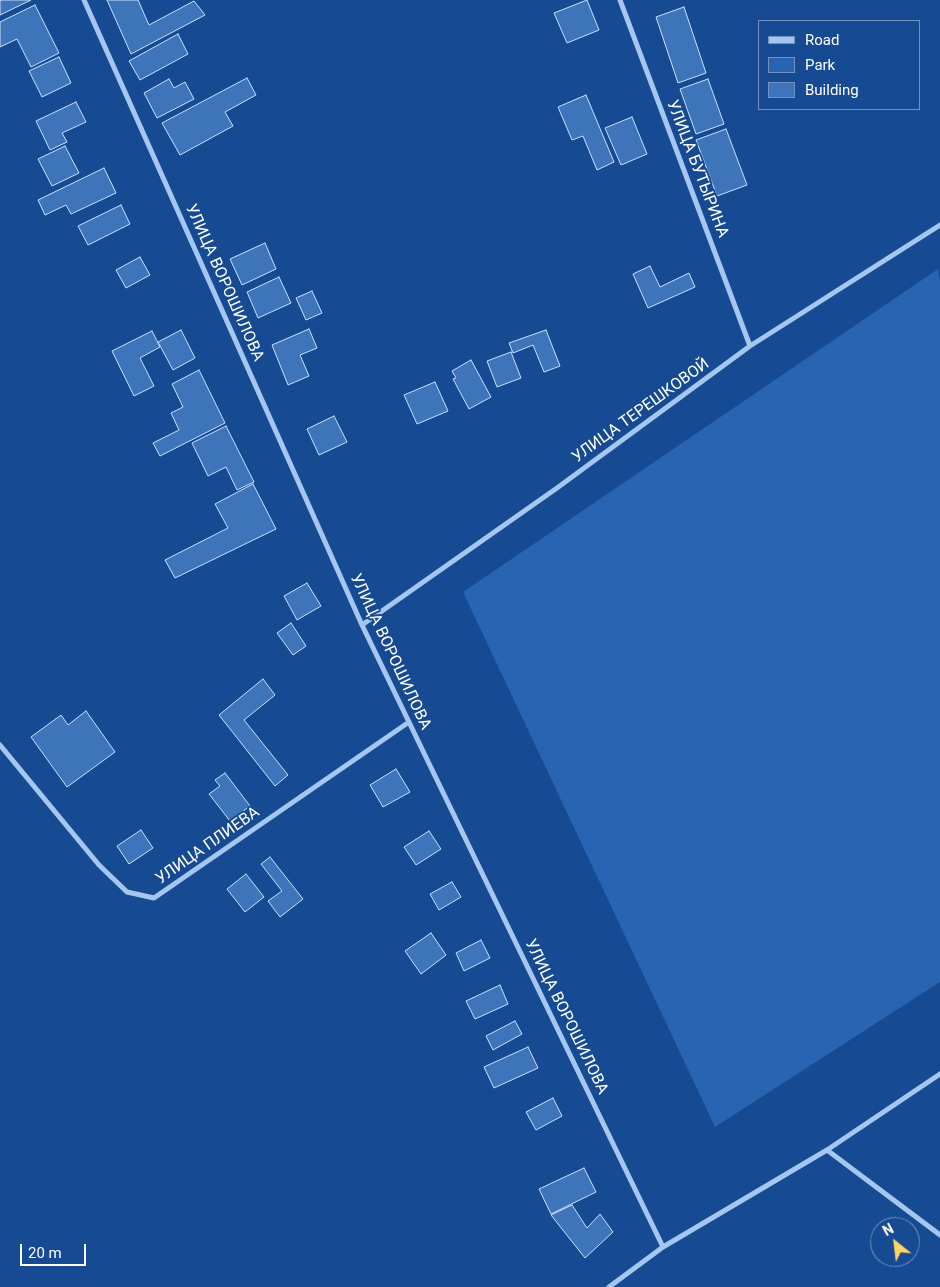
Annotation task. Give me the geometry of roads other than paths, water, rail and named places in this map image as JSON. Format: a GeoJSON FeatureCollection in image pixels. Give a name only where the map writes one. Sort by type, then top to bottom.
{"type":"FeatureCollection","features":[{"type":"Feature","properties":{"kind":"street","name":"УЛИЦА ВОРОШИЛОВА"},"geometry":{"type":"LineString","coordinates":[[84,0],[362,625],[663,1247]]}},
{"type":"Feature","properties":{"kind":"street","name":"УЛИЦА БУТЫРИНА"},"geometry":{"type":"LineString","coordinates":[[620,0],[750,346]]}},
{"type":"Feature","properties":{"kind":"street","name":"УЛИЦА ТЕРЕШКОВОЙ"},"geometry":{"type":"LineString","coordinates":[[362,625],[557,488],[750,346],[940,225]]}},
{"type":"Feature","properties":{"kind":"street","name":"УЛИЦА ПЛИЕВА"},"geometry":{"type":"LineString","coordinates":[[0,745],[99,865],[127,892],[154,898],[409,722]]}},
{"type":"Feature","properties":{"kind":"street"},"geometry":{"type":"LineString","coordinates":[[610,1287],[663,1247],[827,1150],[940,1074]]}},
{"type":"Feature","properties":{"kind":"street"},"geometry":{"type":"LineString","coordinates":[[827,1150],[940,1235]]}}]}
